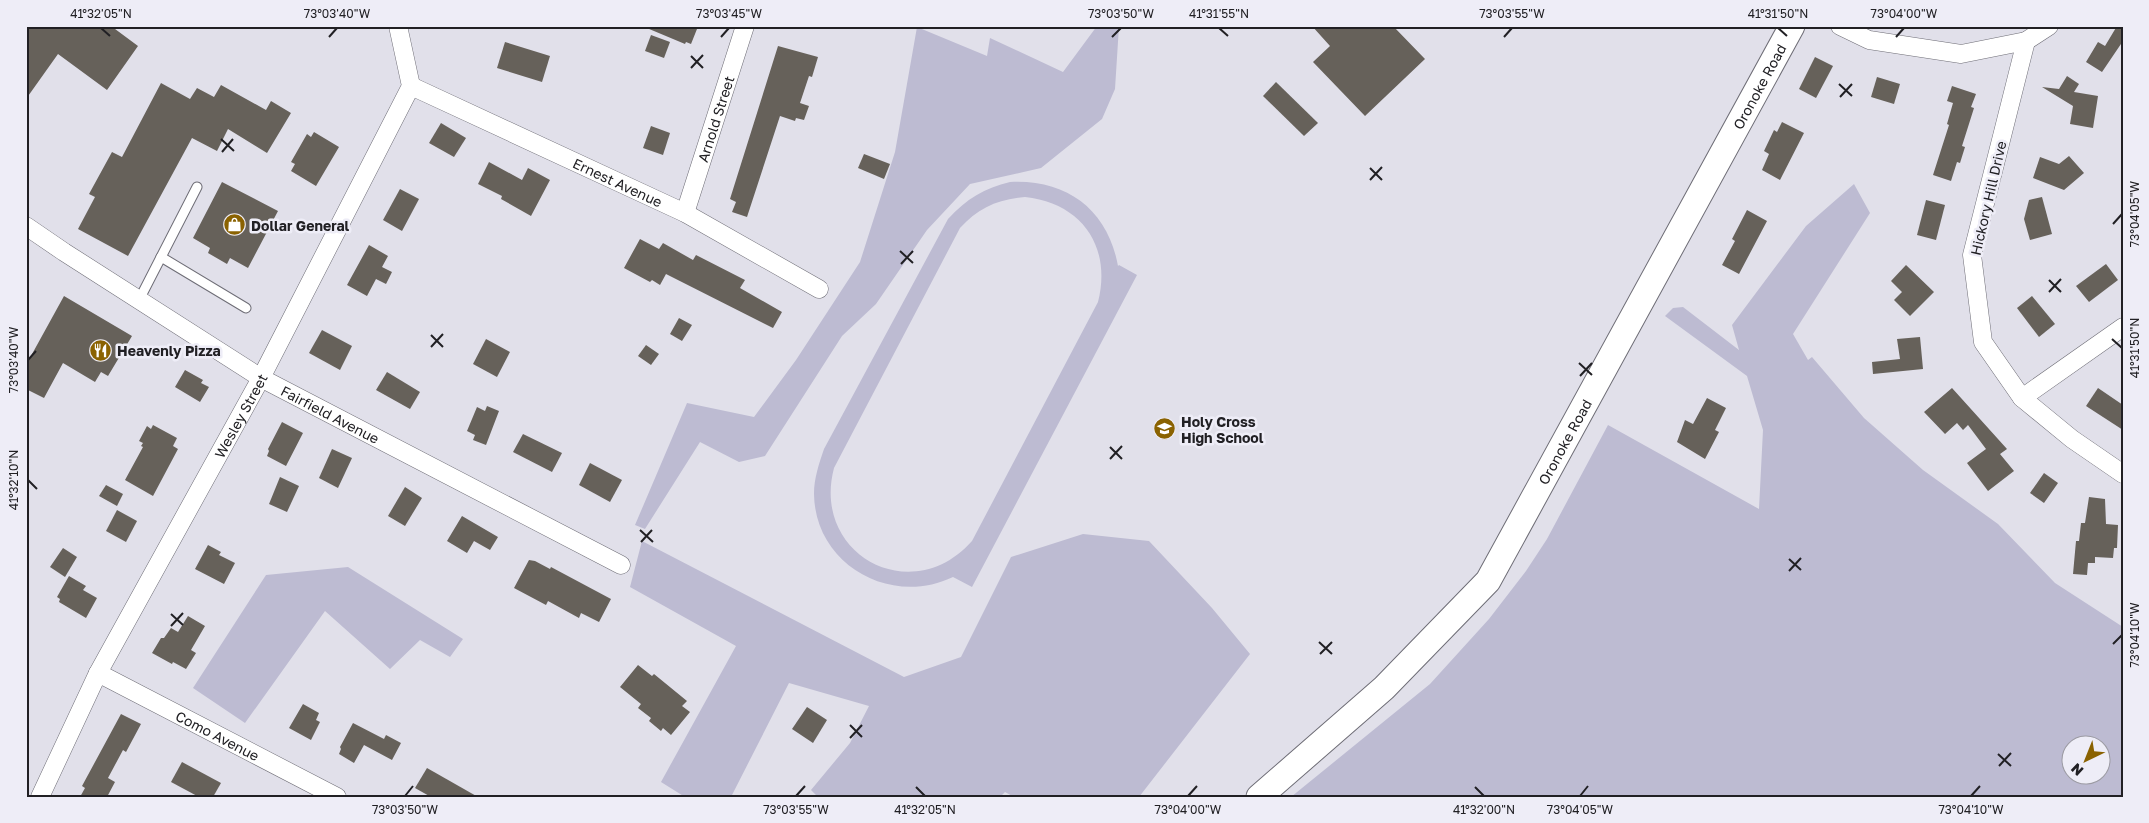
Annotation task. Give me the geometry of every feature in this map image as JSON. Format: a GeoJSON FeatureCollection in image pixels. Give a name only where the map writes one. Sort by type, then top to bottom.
{"type":"FeatureCollection","features":[{"type":"Feature","properties":{"kind":"street"},"geometry":{"type":"LineString","coordinates":[[398,26],[411,86]]}},
{"type":"Feature","properties":{"kind":"street","name":"Arnold Street"},"geometry":{"type":"LineString","coordinates":[[684,213],[745,26]]}},
{"type":"Feature","properties":{"kind":"street","name":"Oronoke Road"},"geometry":{"type":"LineString","coordinates":[[1259,797],[1384,688],[1488,581],[1792,26]]}},
{"type":"Feature","properties":{"kind":"street"},"geometry":{"type":"LineString","coordinates":[[1840,26],[1869,40],[1961,54],[2026,41],[2049,26]]}},
{"type":"Feature","properties":{"kind":"street","name":"Hickory Hill Drive"},"geometry":{"type":"LineString","coordinates":[[2026,41],[1972,255],[1983,342],[2022,398],[2072,440],[2123,474]]}},
{"type":"Feature","properties":{"kind":"street","name":"Ernest Avenue"},"geometry":{"type":"LineString","coordinates":[[411,86],[684,213],[819,290]]}},
{"type":"Feature","properties":{"kind":"street","name":"Wesley Street"},"geometry":{"type":"LineString","coordinates":[[40,797],[98,672],[261,378],[411,86]]}},
{"type":"Feature","properties":{"kind":"street","name":"Fairfield Avenue"},"geometry":{"type":"LineString","coordinates":[[26,226],[261,378],[621,565]]}},
{"type":"Feature","properties":{"kind":"street"},"geometry":{"type":"LineString","coordinates":[[2022,398],[2123,327]]}},
{"type":"Feature","properties":{"kind":"street","name":"Como Avenue"},"geometry":{"type":"LineString","coordinates":[[98,672],[337,797]]}},
{"type":"Feature","properties":{"kind":"lane"},"geometry":{"type":"LineString","coordinates":[[139,300],[197,187]]}},
{"type":"Feature","properties":{"kind":"lane"},"geometry":{"type":"LineString","coordinates":[[161,257],[246,308]]}},
{"type":"Feature","properties":{"kind":"shaded area"},"geometry":{"type":"Polygon","coordinates":[[[1097,26],[1119,26],[1115,89],[1102,119],[1041,168],[970,184],[927,230],[876,304],[842,336],[765,456],[739,462],[700,442],[645,529],[635,525],[687,403],[754,417],[796,360],[860,262],[895,152],[917,27],[987,56],[990,38],[1063,72],[1097,26]]]}},
{"type":"Feature","properties":{"kind":"shaded area"},"geometry":{"type":"Polygon","coordinates":[[[1031,182],[1050,186],[1067,192],[1082,202],[1105,229],[1113,246],[1118,266],[1137,275],[972,587],[953,577],[929,585],[905,587],[882,583],[861,573],[842,559],[827,541],[818,519],[814,494],[815,482],[824,449],[948,219],[969,200],[1001,184],[1031,182]],[[1025,197],[997,202],[981,210],[960,228],[834,468],[831,499],[837,526],[852,547],[872,563],[896,571],[922,571],[948,561],[972,541],[1098,302],[1101,263],[1096,246],[1088,231],[1077,218],[1062,208],[1045,201],[1025,197]]]}},
{"type":"Feature","properties":{"kind":"shaded area"},"geometry":{"type":"Polygon","coordinates":[[[1854,184],[1870,213],[1793,334],[1808,360],[1812,357],[1864,418],[1923,470],[1998,524],[2055,583],[2123,627],[2123,797],[1291,797],[1430,684],[1489,619],[1526,571],[1547,539],[1608,425],[1759,509],[1763,430],[1747,376],[1665,316],[1673,308],[1683,307],[1739,350],[1732,325],[1806,226],[1854,184]]]}},
{"type":"Feature","properties":{"kind":"shaded area"},"geometry":{"type":"Polygon","coordinates":[[[1083,534],[1149,541],[1212,608],[1250,654],[1139,797],[1014,797],[1005,792],[1000,797],[818,797],[811,790],[850,743],[869,706],[789,683],[731,797],[685,797],[661,782],[736,646],[630,587],[642,541],[904,677],[961,657],[1011,557],[1083,534]]]}},
{"type":"Feature","properties":{"kind":"shaded area"},"geometry":{"type":"Polygon","coordinates":[[[348,567],[463,639],[450,657],[420,640],[390,669],[325,611],[245,723],[193,688],[266,575],[348,567]]]}},
{"type":"Feature","properties":{"kind":"building"},"geometry":{"type":"Polygon","coordinates":[[[26,26],[111,26],[138,46],[107,90],[58,54],[26,99],[26,26]]]}},
{"type":"Feature","properties":{"kind":"building"},"geometry":{"type":"Polygon","coordinates":[[[642,26],[690,26],[697,29],[691,44],[686,42],[685,44],[642,26]]]}},
{"type":"Feature","properties":{"kind":"building"},"geometry":{"type":"Polygon","coordinates":[[[1312,26],[1393,26],[1425,59],[1365,116],[1313,62],[1330,46],[1312,26]]]}},
{"type":"Feature","properties":{"kind":"building"},"geometry":{"type":"Polygon","coordinates":[[[2117,26],[2123,26],[2123,41],[2102,72],[2086,62],[2098,42],[2105,46],[2117,26]]]}},
{"type":"Feature","properties":{"kind":"building"},"geometry":{"type":"Polygon","coordinates":[[[651,35],[670,42],[664,58],[645,51],[651,35]]]}},
{"type":"Feature","properties":{"kind":"building"},"geometry":{"type":"Polygon","coordinates":[[[505,42],[550,56],[542,82],[497,68],[505,42]]]}},
{"type":"Feature","properties":{"kind":"building"},"geometry":{"type":"Polygon","coordinates":[[[778,46],[818,57],[812,77],[809,76],[800,103],[809,106],[804,120],[796,118],[795,121],[780,116],[747,217],[732,212],[736,202],[730,199],[778,46]]]}},
{"type":"Feature","properties":{"kind":"building"},"geometry":{"type":"Polygon","coordinates":[[[1815,57],[1833,66],[1816,98],[1799,89],[1815,57]]]}},
{"type":"Feature","properties":{"kind":"building"},"geometry":{"type":"Polygon","coordinates":[[[2067,76],[2079,84],[2074,92],[2098,96],[2093,128],[2070,124],[2073,106],[2042,87],[2059,89],[2067,76]]]}},
{"type":"Feature","properties":{"kind":"building"},"geometry":{"type":"Polygon","coordinates":[[[1877,77],[1900,84],[1894,104],[1871,97],[1877,77]]]}},
{"type":"Feature","properties":{"kind":"building"},"geometry":{"type":"Polygon","coordinates":[[[1276,82],[1318,123],[1304,136],[1263,96],[1276,82]]]}},
{"type":"Feature","properties":{"kind":"building"},"geometry":{"type":"Polygon","coordinates":[[[161,83],[190,99],[197,88],[214,97],[221,85],[266,110],[271,101],[291,113],[267,153],[228,129],[217,151],[192,138],[128,256],[78,229],[95,197],[89,194],[112,152],[122,157],[161,83]]]}},
{"type":"Feature","properties":{"kind":"building"},"geometry":{"type":"Polygon","coordinates":[[[1952,86],[1976,94],[1971,107],[1974,108],[1962,146],[1965,147],[1960,163],[1957,162],[1951,181],[1933,175],[1949,125],[1947,124],[1953,103],[1947,101],[1952,86]]]}},
{"type":"Feature","properties":{"kind":"building"},"geometry":{"type":"Polygon","coordinates":[[[1782,122],[1804,133],[1780,180],[1762,170],[1769,154],[1764,151],[1774,130],[1777,132],[1782,122]]]}},
{"type":"Feature","properties":{"kind":"building"},"geometry":{"type":"Polygon","coordinates":[[[441,123],[466,138],[454,157],[429,143],[441,123]]]}},
{"type":"Feature","properties":{"kind":"building"},"geometry":{"type":"Polygon","coordinates":[[[651,126],[670,133],[663,155],[643,148],[651,126]]]}},
{"type":"Feature","properties":{"kind":"building"},"geometry":{"type":"Polygon","coordinates":[[[314,132],[339,147],[316,186],[291,171],[295,164],[291,162],[307,134],[311,137],[314,132]]]}},
{"type":"Feature","properties":{"kind":"building"},"geometry":{"type":"Polygon","coordinates":[[[864,154],[890,164],[884,179],[858,168],[864,154]]]}},
{"type":"Feature","properties":{"kind":"building"},"geometry":{"type":"Polygon","coordinates":[[[2069,156],[2084,173],[2064,190],[2033,178],[2040,157],[2059,164],[2069,156]]]}},
{"type":"Feature","properties":{"kind":"building"},"geometry":{"type":"Polygon","coordinates":[[[489,162],[522,180],[528,168],[550,180],[531,216],[501,199],[502,196],[478,184],[489,162]]]}},
{"type":"Feature","properties":{"kind":"building","name":"Dollar General"},"geometry":{"type":"Polygon","coordinates":[[[222,182],[278,211],[248,268],[230,258],[227,264],[208,253],[210,248],[193,238],[222,182]]]}},
{"type":"Feature","properties":{"kind":"building"},"geometry":{"type":"Polygon","coordinates":[[[400,189],[419,199],[402,231],[383,220],[400,189]]]}},
{"type":"Feature","properties":{"kind":"building"},"geometry":{"type":"Polygon","coordinates":[[[2042,197],[2052,234],[2030,240],[2024,219],[2029,200],[2042,197]]]}},
{"type":"Feature","properties":{"kind":"building"},"geometry":{"type":"Polygon","coordinates":[[[1926,200],[1945,205],[1936,240],[1917,235],[1926,200]]]}},
{"type":"Feature","properties":{"kind":"building"},"geometry":{"type":"Polygon","coordinates":[[[1747,210],[1767,221],[1739,274],[1722,265],[1735,241],[1732,239],[1747,210]]]}},
{"type":"Feature","properties":{"kind":"building"},"geometry":{"type":"Polygon","coordinates":[[[640,239],[659,249],[663,243],[693,260],[696,255],[745,280],[740,288],[782,312],[773,328],[666,274],[660,285],[652,280],[650,282],[624,268],[640,239]]]}},
{"type":"Feature","properties":{"kind":"building"},"geometry":{"type":"Polygon","coordinates":[[[369,245],[388,256],[382,267],[392,272],[386,284],[376,279],[367,296],[347,285],[369,245]]]}},
{"type":"Feature","properties":{"kind":"building"},"geometry":{"type":"Polygon","coordinates":[[[2106,264],[2118,280],[2089,302],[2076,286],[2106,264]]]}},
{"type":"Feature","properties":{"kind":"building"},"geometry":{"type":"Polygon","coordinates":[[[1906,265],[1934,292],[1910,316],[1894,300],[1902,292],[1891,281],[1906,265]]]}},
{"type":"Feature","properties":{"kind":"building"},"geometry":{"type":"Polygon","coordinates":[[[64,296],[132,336],[108,376],[101,372],[95,382],[63,363],[44,398],[26,389],[26,365],[64,296]]]}},
{"type":"Feature","properties":{"kind":"building"},"geometry":{"type":"Polygon","coordinates":[[[2032,296],[2055,324],[2039,337],[2017,308],[2032,296]]]}},
{"type":"Feature","properties":{"kind":"building"},"geometry":{"type":"Polygon","coordinates":[[[679,318],[692,325],[682,341],[670,334],[679,318]]]}},
{"type":"Feature","properties":{"kind":"building"},"geometry":{"type":"Polygon","coordinates":[[[322,330],[352,346],[340,370],[309,353],[322,330]]]}},
{"type":"Feature","properties":{"kind":"building"},"geometry":{"type":"Polygon","coordinates":[[[1920,337],[1923,369],[1873,374],[1872,362],[1900,359],[1897,339],[1920,337]]]}},
{"type":"Feature","properties":{"kind":"building"},"geometry":{"type":"Polygon","coordinates":[[[486,339],[510,352],[497,377],[473,364],[486,339]]]}},
{"type":"Feature","properties":{"kind":"building"},"geometry":{"type":"Polygon","coordinates":[[[646,345],[659,354],[651,365],[638,356],[646,345]]]}},
{"type":"Feature","properties":{"kind":"building"},"geometry":{"type":"Polygon","coordinates":[[[185,370],[203,380],[201,383],[209,387],[200,402],[175,387],[185,370]]]}},
{"type":"Feature","properties":{"kind":"building"},"geometry":{"type":"Polygon","coordinates":[[[387,372],[420,392],[410,409],[376,390],[387,372]]]}},
{"type":"Feature","properties":{"kind":"building"},"geometry":{"type":"Polygon","coordinates":[[[1952,388],[2007,449],[2000,454],[2014,471],[1988,491],[1967,463],[1986,449],[1968,425],[1963,430],[1957,423],[1945,434],[1924,412],[1952,388]]]}},
{"type":"Feature","properties":{"kind":"building"},"geometry":{"type":"Polygon","coordinates":[[[2098,388],[2123,405],[2123,430],[2086,406],[2098,388]]]}},
{"type":"Feature","properties":{"kind":"building"},"geometry":{"type":"Polygon","coordinates":[[[1707,398],[1726,408],[1715,430],[1719,432],[1705,459],[1677,442],[1685,420],[1693,424],[1707,398]]]}},
{"type":"Feature","properties":{"kind":"building"},"geometry":{"type":"Polygon","coordinates":[[[487,406],[499,411],[486,445],[473,440],[475,435],[467,431],[477,407],[485,411],[487,406]]]}},
{"type":"Feature","properties":{"kind":"building"},"geometry":{"type":"Polygon","coordinates":[[[282,422],[303,433],[286,466],[267,456],[268,449],[282,422]]]}},
{"type":"Feature","properties":{"kind":"building"},"geometry":{"type":"Polygon","coordinates":[[[153,425],[177,438],[173,446],[178,449],[153,496],[125,480],[143,447],[141,446],[143,443],[139,441],[147,426],[151,429],[153,425]]]}},
{"type":"Feature","properties":{"kind":"building"},"geometry":{"type":"Polygon","coordinates":[[[523,434],[562,453],[552,472],[513,452],[523,434]]]}},
{"type":"Feature","properties":{"kind":"building"},"geometry":{"type":"Polygon","coordinates":[[[332,449],[352,458],[338,488],[319,478],[332,449]]]}},
{"type":"Feature","properties":{"kind":"building"},"geometry":{"type":"Polygon","coordinates":[[[590,463],[622,480],[610,502],[579,485],[590,463]]]}},
{"type":"Feature","properties":{"kind":"building"},"geometry":{"type":"Polygon","coordinates":[[[2044,473],[2058,483],[2044,503],[2030,493],[2044,473]]]}},
{"type":"Feature","properties":{"kind":"building"},"geometry":{"type":"Polygon","coordinates":[[[280,477],[299,486],[287,512],[269,504],[280,477]]]}},
{"type":"Feature","properties":{"kind":"building"},"geometry":{"type":"Polygon","coordinates":[[[106,485],[123,494],[117,506],[99,496],[106,485]]]}},
{"type":"Feature","properties":{"kind":"building"},"geometry":{"type":"Polygon","coordinates":[[[405,487],[422,498],[405,526],[388,516],[405,487]]]}},
{"type":"Feature","properties":{"kind":"building"},"geometry":{"type":"Polygon","coordinates":[[[2089,497],[2105,499],[2106,524],[2118,525],[2117,548],[2114,548],[2113,558],[2095,557],[2095,563],[2088,563],[2087,575],[2073,574],[2076,541],[2079,541],[2081,523],[2085,523],[2089,497]]]}},
{"type":"Feature","properties":{"kind":"building"},"geometry":{"type":"Polygon","coordinates":[[[117,510],[137,521],[126,542],[106,531],[117,510]]]}},
{"type":"Feature","properties":{"kind":"building"},"geometry":{"type":"Polygon","coordinates":[[[462,516],[498,537],[490,550],[474,541],[467,553],[447,541],[462,516]]]}},
{"type":"Feature","properties":{"kind":"building"},"geometry":{"type":"Polygon","coordinates":[[[208,545],[221,552],[219,555],[235,563],[224,584],[195,569],[208,545]]]}},
{"type":"Feature","properties":{"kind":"building"},"geometry":{"type":"Polygon","coordinates":[[[63,548],[77,557],[65,577],[50,567],[63,548]]]}},
{"type":"Feature","properties":{"kind":"building"},"geometry":{"type":"Polygon","coordinates":[[[529,560],[550,569],[551,567],[611,599],[599,622],[581,613],[579,618],[548,601],[546,605],[514,588],[529,560]]]}},
{"type":"Feature","properties":{"kind":"building"},"geometry":{"type":"Polygon","coordinates":[[[69,576],[86,586],[83,590],[97,598],[86,618],[59,602],[60,599],[57,597],[69,576]]]}},
{"type":"Feature","properties":{"kind":"building"},"geometry":{"type":"Polygon","coordinates":[[[188,616],[205,626],[191,650],[196,653],[186,669],[152,653],[161,638],[164,638],[171,628],[178,632],[188,616]]]}},
{"type":"Feature","properties":{"kind":"building"},"geometry":{"type":"Polygon","coordinates":[[[638,665],[652,676],[654,674],[687,701],[682,706],[690,712],[671,735],[663,728],[661,731],[649,721],[651,718],[638,708],[641,704],[620,687],[638,665]]]}},
{"type":"Feature","properties":{"kind":"building"},"geometry":{"type":"Polygon","coordinates":[[[303,704],[319,713],[316,720],[320,722],[311,740],[289,728],[303,704]]]}},
{"type":"Feature","properties":{"kind":"building"},"geometry":{"type":"Polygon","coordinates":[[[807,707],[827,720],[813,743],[792,729],[807,707]]]}},
{"type":"Feature","properties":{"kind":"building"},"geometry":{"type":"Polygon","coordinates":[[[121,714],[141,724],[126,752],[123,750],[108,778],[115,782],[107,797],[80,797],[85,788],[82,786],[121,714]]]}},
{"type":"Feature","properties":{"kind":"building"},"geometry":{"type":"Polygon","coordinates":[[[353,723],[384,739],[386,735],[401,743],[392,760],[364,745],[354,763],[339,754],[340,747],[353,723]]]}},
{"type":"Feature","properties":{"kind":"building"},"geometry":{"type":"Polygon","coordinates":[[[182,762],[221,783],[213,797],[199,797],[171,782],[182,762]]]}},
{"type":"Feature","properties":{"kind":"building"},"geometry":{"type":"Polygon","coordinates":[[[427,768],[478,797],[431,797],[415,788],[427,768]]]}},
{"type":"Feature","properties":{"kind":"place","name":"Dollar General"},"geometry":{"type":"Point","coordinates":[235,225]}},
{"type":"Feature","properties":{"kind":"place","name":"Heavenly Pizza"},"geometry":{"type":"Point","coordinates":[101,350]}},
{"type":"Feature","properties":{"kind":"place","name":"Holy Cross High School"},"geometry":{"type":"Point","coordinates":[1165,429]}}]}
